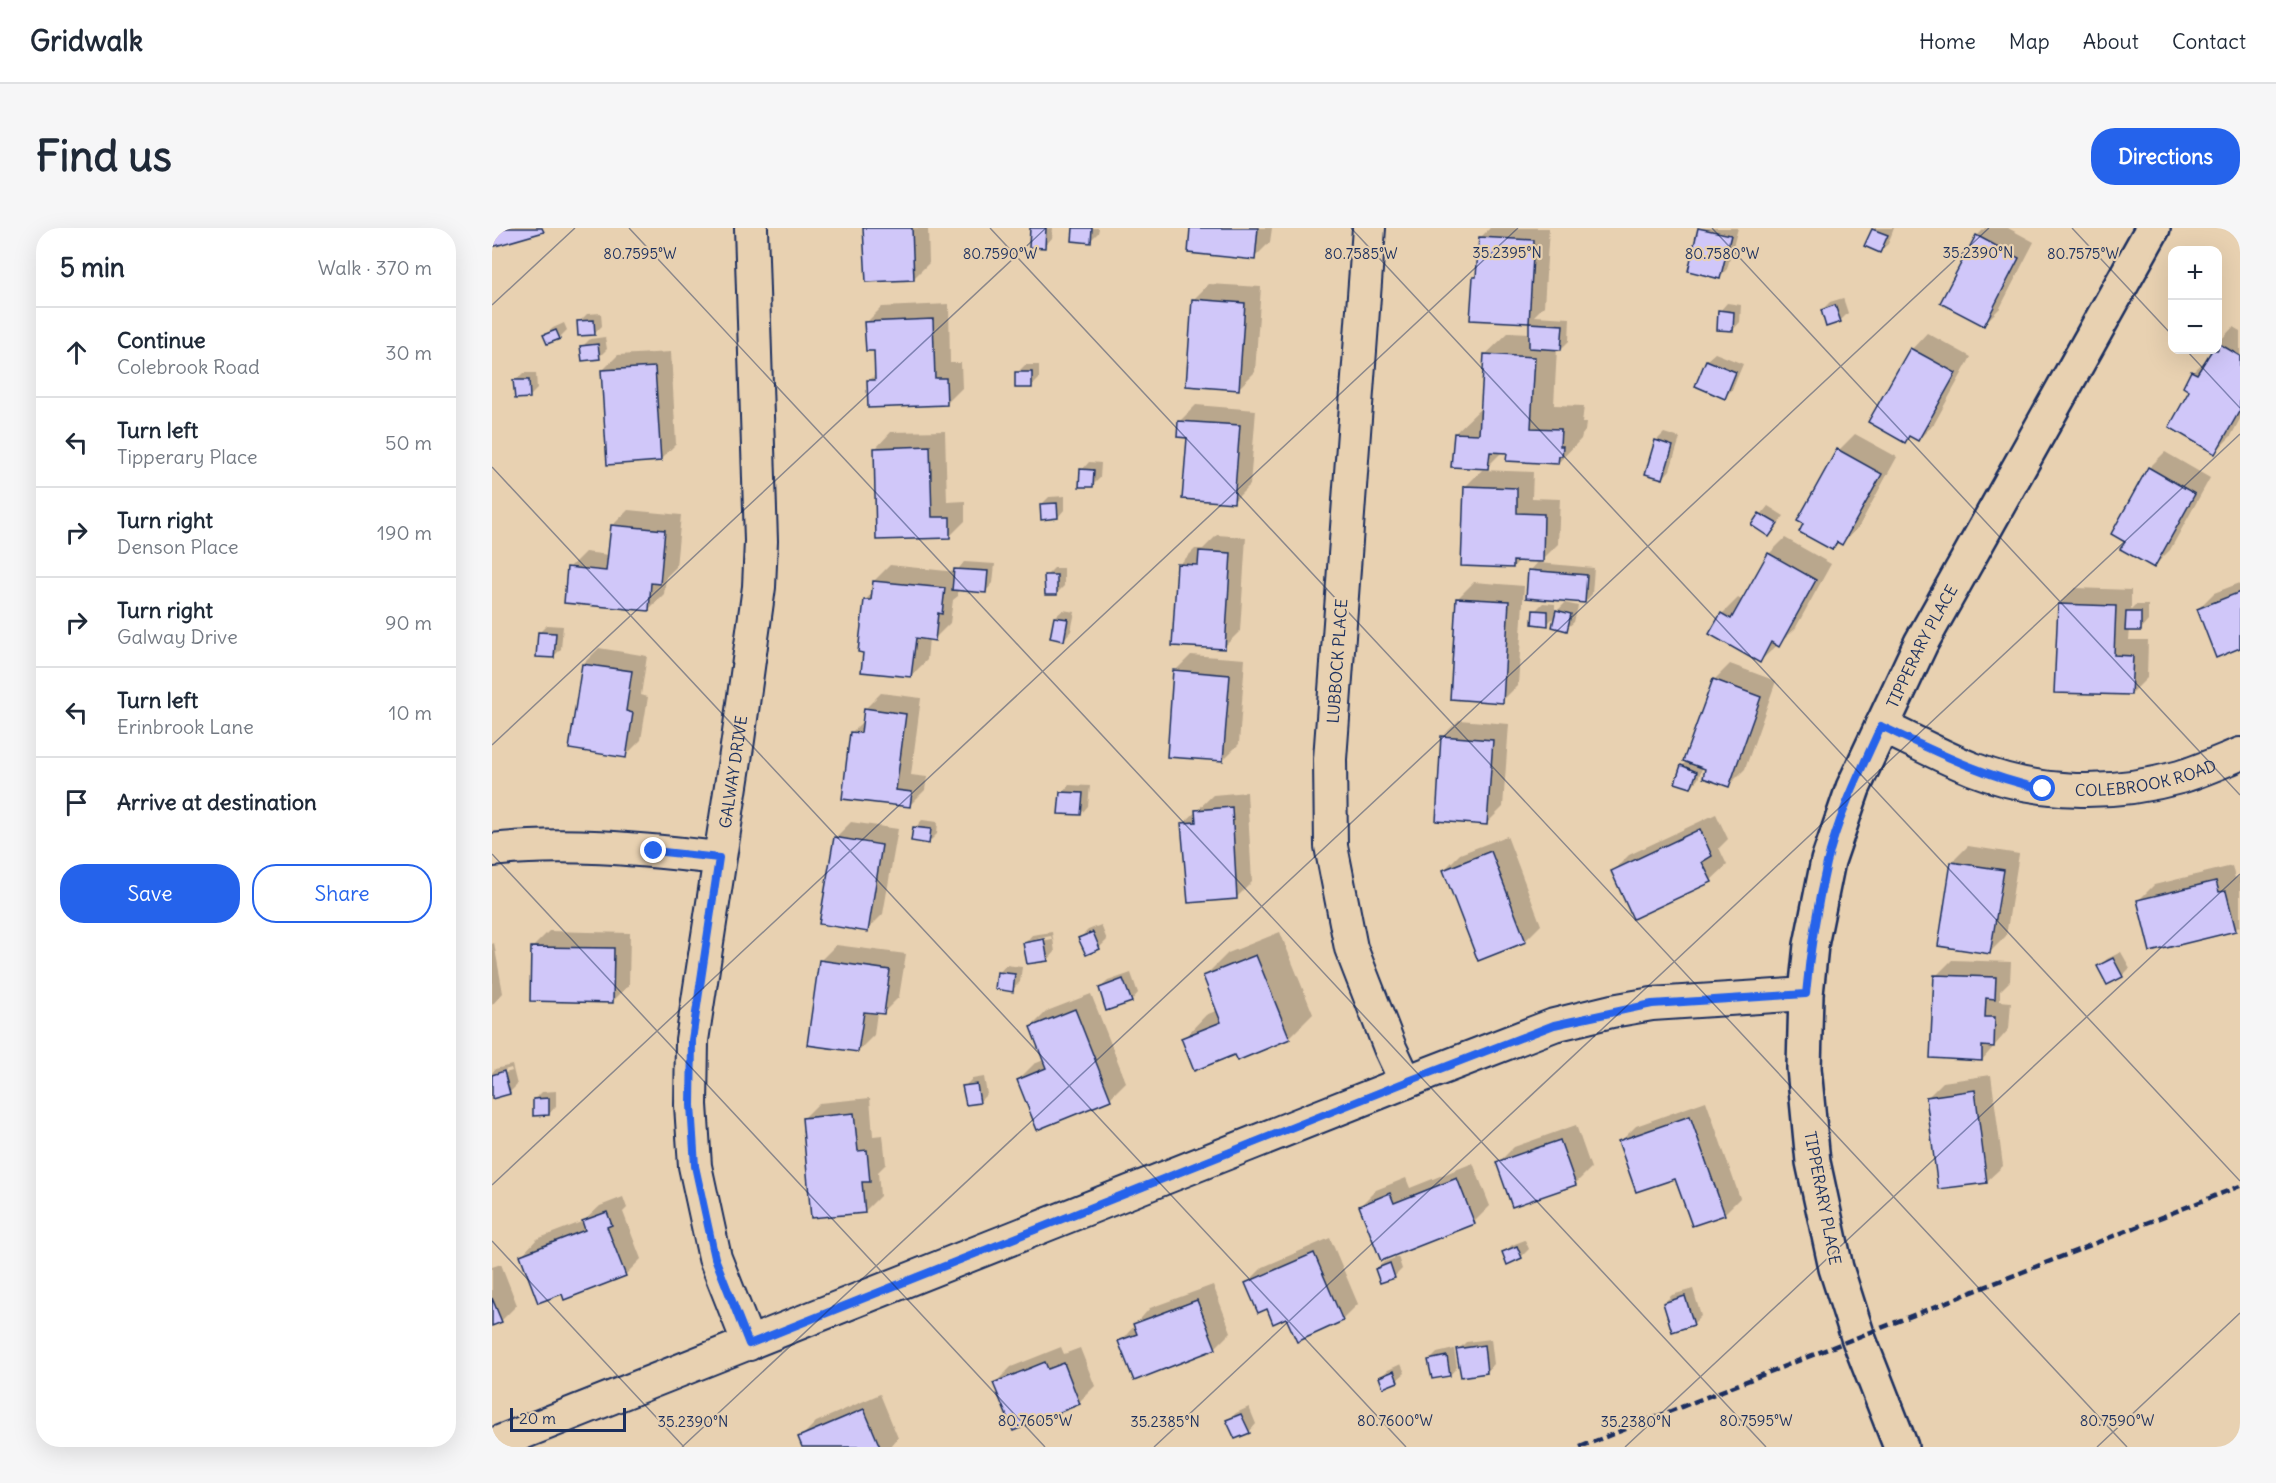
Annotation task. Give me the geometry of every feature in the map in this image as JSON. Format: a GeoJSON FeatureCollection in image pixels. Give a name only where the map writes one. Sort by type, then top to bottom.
{"type":"FeatureCollection","features":[{"type":"Feature","properties":{"kind":"street","name":"GALWAY DRIVE"},"geometry":{"type":"LineString","coordinates":[[749,1344],[715,1258],[695,1166],[691,1105],[692,1040],[759,587],[761,541],[751,228]]}},
{"type":"Feature","properties":{"kind":"street","name":"LUBBOCK PLACE"},"geometry":{"type":"LineString","coordinates":[[1369,228],[1330,759],[1331,846],[1351,948],[1390,1048],[1406,1082]]}},
{"type":"Feature","properties":{"kind":"street","name":"TIPPERARY PLACE"},"geometry":{"type":"LineString","coordinates":[[1901,1447],[1858,1337],[1836,1268],[1813,1162],[1804,1068],[1806,994],[1811,945],[1828,861],[1853,788],[1927,632],[2153,228]]}},
{"type":"Feature","properties":{"kind":"street","name":"COLEBROOK ROAD"},"geometry":{"type":"LineString","coordinates":[[1881,726],[1973,769],[2043,789],[2108,791],[2180,777],[2240,754]]}},
{"type":"Feature","properties":{"kind":"street"},"geometry":{"type":"LineString","coordinates":[[492,850],[526,846],[585,846],[719,858]]}},
{"type":"Feature","properties":{"kind":"street"},"geometry":{"type":"LineString","coordinates":[[492,1445],[1554,1025],[1652,1004],[1806,994]]}},
{"type":"Feature","properties":{"kind":"building"},"geometry":{"type":"Polygon","coordinates":[[[492,228],[542,228],[544,232],[492,247],[492,228]]]}},
{"type":"Feature","properties":{"kind":"building"},"geometry":{"type":"Polygon","coordinates":[[[863,228],[912,228],[914,280],[866,282],[863,228]]]}},
{"type":"Feature","properties":{"kind":"building"},"geometry":{"type":"Polygon","coordinates":[[[1030,228],[1046,228],[1045,248],[1029,247],[1030,228]]]}},
{"type":"Feature","properties":{"kind":"building"},"geometry":{"type":"Polygon","coordinates":[[[1073,228],[1092,228],[1091,243],[1072,241],[1073,228]]]}},
{"type":"Feature","properties":{"kind":"building"},"geometry":{"type":"Polygon","coordinates":[[[1190,228],[1258,228],[1255,260],[1188,253],[1190,228]]]}},
{"type":"Feature","properties":{"kind":"building"},"geometry":{"type":"Polygon","coordinates":[[[1698,228],[1731,235],[1720,279],[1688,271],[1698,228]]]}},
{"type":"Feature","properties":{"kind":"building"},"geometry":{"type":"Polygon","coordinates":[[[1872,229],[1888,235],[1880,253],[1864,246],[1872,229]]]}},
{"type":"Feature","properties":{"kind":"building"},"geometry":{"type":"Polygon","coordinates":[[[1976,235],[2019,258],[1984,326],[1940,303],[1976,235]]]}},
{"type":"Feature","properties":{"kind":"building"},"geometry":{"type":"Polygon","coordinates":[[[1479,237],[1534,240],[1529,323],[1470,320],[1479,237]]]}},
{"type":"Feature","properties":{"kind":"building"},"geometry":{"type":"Polygon","coordinates":[[[1192,299],[1245,303],[1239,390],[1186,386],[1192,299]]]}},
{"type":"Feature","properties":{"kind":"building"},"geometry":{"type":"Polygon","coordinates":[[[1835,305],[1841,322],[1826,327],[1821,310],[1835,305]]]}},
{"type":"Feature","properties":{"kind":"building"},"geometry":{"type":"Polygon","coordinates":[[[1718,310],[1734,312],[1733,331],[1717,330],[1718,310]]]}},
{"type":"Feature","properties":{"kind":"building"},"geometry":{"type":"Polygon","coordinates":[[[933,319],[935,378],[946,378],[947,405],[868,408],[867,380],[875,380],[874,351],[866,351],[864,322],[933,319]]]}},
{"type":"Feature","properties":{"kind":"building"},"geometry":{"type":"Polygon","coordinates":[[[594,320],[595,335],[578,336],[577,321],[594,320]]]}},
{"type":"Feature","properties":{"kind":"building"},"geometry":{"type":"Polygon","coordinates":[[[1529,323],[1563,325],[1561,350],[1529,348],[1529,323]]]}},
{"type":"Feature","properties":{"kind":"building"},"geometry":{"type":"Polygon","coordinates":[[[556,330],[560,339],[547,344],[543,335],[556,330]]]}},
{"type":"Feature","properties":{"kind":"building"},"geometry":{"type":"Polygon","coordinates":[[[598,344],[600,359],[582,361],[580,346],[598,344]]]}},
{"type":"Feature","properties":{"kind":"building"},"geometry":{"type":"Polygon","coordinates":[[[2222,345],[2240,356],[2240,410],[2215,454],[2169,427],[2189,391],[2183,387],[2191,371],[2197,374],[2210,354],[2222,354],[2222,345]]]}},
{"type":"Feature","properties":{"kind":"building"},"geometry":{"type":"Polygon","coordinates":[[[1910,348],[1956,373],[1918,441],[1909,436],[1905,443],[1868,422],[1910,348]]]}},
{"type":"Feature","properties":{"kind":"building"},"geometry":{"type":"Polygon","coordinates":[[[1484,354],[1535,357],[1531,428],[1561,429],[1560,446],[1563,446],[1558,464],[1506,461],[1507,453],[1490,452],[1488,469],[1451,467],[1454,433],[1479,434],[1484,354]]]}},
{"type":"Feature","properties":{"kind":"building"},"geometry":{"type":"Polygon","coordinates":[[[1706,360],[1736,372],[1725,399],[1695,386],[1706,360]]]}},
{"type":"Feature","properties":{"kind":"building"},"geometry":{"type":"Polygon","coordinates":[[[655,367],[661,461],[607,465],[601,370],[655,367]]]}},
{"type":"Feature","properties":{"kind":"building"},"geometry":{"type":"Polygon","coordinates":[[[1015,372],[1032,372],[1032,388],[1015,388],[1015,372]]]}},
{"type":"Feature","properties":{"kind":"building"},"geometry":{"type":"Polygon","coordinates":[[[513,380],[529,380],[530,398],[515,399],[513,380]]]}},
{"type":"Feature","properties":{"kind":"building"},"geometry":{"type":"Polygon","coordinates":[[[1178,421],[1240,425],[1234,503],[1182,499],[1187,438],[1177,437],[1178,421]]]}},
{"type":"Feature","properties":{"kind":"building"},"geometry":{"type":"Polygon","coordinates":[[[1655,440],[1673,446],[1663,479],[1645,474],[1655,440]]]}},
{"type":"Feature","properties":{"kind":"building"},"geometry":{"type":"Polygon","coordinates":[[[930,446],[932,517],[950,517],[950,538],[876,540],[874,448],[930,446]]]}},
{"type":"Feature","properties":{"kind":"building"},"geometry":{"type":"Polygon","coordinates":[[[1837,449],[1882,474],[1842,545],[1837,542],[1832,550],[1799,532],[1803,524],[1797,521],[1837,449]]]}},
{"type":"Feature","properties":{"kind":"building"},"geometry":{"type":"Polygon","coordinates":[[[2148,467],[2195,494],[2154,568],[2120,549],[2125,542],[2111,534],[2148,467]]]}},
{"type":"Feature","properties":{"kind":"building"},"geometry":{"type":"Polygon","coordinates":[[[1080,469],[1094,470],[1093,487],[1079,487],[1080,469]]]}},
{"type":"Feature","properties":{"kind":"building"},"geometry":{"type":"Polygon","coordinates":[[[1464,486],[1517,488],[1517,513],[1544,514],[1543,562],[1513,561],[1513,568],[1461,566],[1464,486]]]}},
{"type":"Feature","properties":{"kind":"building"},"geometry":{"type":"Polygon","coordinates":[[[1057,503],[1058,518],[1041,520],[1040,504],[1057,503]]]}},
{"type":"Feature","properties":{"kind":"building"},"geometry":{"type":"Polygon","coordinates":[[[1759,513],[1778,524],[1769,537],[1751,525],[1759,513]]]}},
{"type":"Feature","properties":{"kind":"building"},"geometry":{"type":"Polygon","coordinates":[[[611,525],[665,530],[660,584],[651,583],[649,611],[564,603],[567,567],[606,571],[611,525]]]}},
{"type":"Feature","properties":{"kind":"building"},"geometry":{"type":"Polygon","coordinates":[[[1199,551],[1231,553],[1225,649],[1172,646],[1177,564],[1198,565],[1199,551]]]}},
{"type":"Feature","properties":{"kind":"building"},"geometry":{"type":"Polygon","coordinates":[[[1768,553],[1816,580],[1779,647],[1771,642],[1760,663],[1709,634],[1721,613],[1731,619],[1768,553]]]}},
{"type":"Feature","properties":{"kind":"building"},"geometry":{"type":"Polygon","coordinates":[[[954,569],[988,571],[986,593],[952,590],[954,569]]]}},
{"type":"Feature","properties":{"kind":"building"},"geometry":{"type":"Polygon","coordinates":[[[1528,570],[1587,575],[1585,603],[1526,598],[1528,570]]]}},
{"type":"Feature","properties":{"kind":"building"},"geometry":{"type":"Polygon","coordinates":[[[1044,575],[1057,575],[1057,595],[1045,595],[1044,575]]]}},
{"type":"Feature","properties":{"kind":"building"},"geometry":{"type":"Polygon","coordinates":[[[873,581],[945,588],[942,614],[938,613],[935,641],[916,638],[911,677],[861,672],[863,653],[858,652],[864,600],[871,600],[873,581]]]}},
{"type":"Feature","properties":{"kind":"building"},"geometry":{"type":"Polygon","coordinates":[[[2240,592],[2240,648],[2216,658],[2197,609],[2240,592]]]}},
{"type":"Feature","properties":{"kind":"building"},"geometry":{"type":"Polygon","coordinates":[[[1456,598],[1509,601],[1503,703],[1450,699],[1456,598]]]}},
{"type":"Feature","properties":{"kind":"building"},"geometry":{"type":"Polygon","coordinates":[[[2058,604],[2116,606],[2114,655],[2133,656],[2131,695],[2054,693],[2058,604]]]}},
{"type":"Feature","properties":{"kind":"building"},"geometry":{"type":"Polygon","coordinates":[[[1533,610],[1548,611],[1548,626],[1532,624],[1533,610]]]}},
{"type":"Feature","properties":{"kind":"building"},"geometry":{"type":"Polygon","coordinates":[[[1556,610],[1571,614],[1567,631],[1552,627],[1556,610]]]}},
{"type":"Feature","properties":{"kind":"building"},"geometry":{"type":"Polygon","coordinates":[[[2126,612],[2141,612],[2141,631],[2125,631],[2126,612]]]}},
{"type":"Feature","properties":{"kind":"building"},"geometry":{"type":"Polygon","coordinates":[[[1054,617],[1068,619],[1064,641],[1050,638],[1054,617]]]}},
{"type":"Feature","properties":{"kind":"building"},"geometry":{"type":"Polygon","coordinates":[[[538,632],[556,633],[554,658],[536,657],[538,632]]]}},
{"type":"Feature","properties":{"kind":"building"},"geometry":{"type":"Polygon","coordinates":[[[582,664],[632,671],[626,711],[633,713],[626,758],[569,749],[582,664]]]}},
{"type":"Feature","properties":{"kind":"building"},"geometry":{"type":"Polygon","coordinates":[[[1173,670],[1230,675],[1223,761],[1167,757],[1173,670]]]}},
{"type":"Feature","properties":{"kind":"building"},"geometry":{"type":"Polygon","coordinates":[[[1713,679],[1761,697],[1729,787],[1703,778],[1705,769],[1683,761],[1713,679]]]}},
{"type":"Feature","properties":{"kind":"building"},"geometry":{"type":"Polygon","coordinates":[[[864,708],[906,714],[896,790],[912,792],[910,807],[842,799],[850,732],[861,733],[864,708]]]}},
{"type":"Feature","properties":{"kind":"building"},"geometry":{"type":"Polygon","coordinates":[[[1441,736],[1493,740],[1487,825],[1436,821],[1441,736]]]}},
{"type":"Feature","properties":{"kind":"building"},"geometry":{"type":"Polygon","coordinates":[[[1681,765],[1697,772],[1691,788],[1675,783],[1681,765]]]}},
{"type":"Feature","properties":{"kind":"building"},"geometry":{"type":"Polygon","coordinates":[[[1060,792],[1083,793],[1081,815],[1058,814],[1060,792]]]}},
{"type":"Feature","properties":{"kind":"building"},"geometry":{"type":"Polygon","coordinates":[[[1232,807],[1237,899],[1188,903],[1181,823],[1196,822],[1195,810],[1232,807]]]}},
{"type":"Feature","properties":{"kind":"building"},"geometry":{"type":"Polygon","coordinates":[[[913,827],[931,829],[929,844],[911,841],[913,827]]]}},
{"type":"Feature","properties":{"kind":"building"},"geometry":{"type":"Polygon","coordinates":[[[1700,829],[1712,856],[1702,862],[1712,882],[1633,919],[1611,871],[1700,829]]]}},
{"type":"Feature","properties":{"kind":"building"},"geometry":{"type":"Polygon","coordinates":[[[834,837],[882,845],[868,932],[819,924],[834,837]]]}},
{"type":"Feature","properties":{"kind":"building"},"geometry":{"type":"Polygon","coordinates":[[[1491,851],[1526,942],[1478,961],[1443,870],[1491,851]]]}},
{"type":"Feature","properties":{"kind":"building"},"geometry":{"type":"Polygon","coordinates":[[[1951,862],[2004,870],[1990,954],[1938,946],[1951,862]]]}},
{"type":"Feature","properties":{"kind":"building"},"geometry":{"type":"Polygon","coordinates":[[[2216,881],[2219,892],[2226,891],[2236,931],[2150,952],[2137,900],[2216,881]]]}},
{"type":"Feature","properties":{"kind":"building"},"geometry":{"type":"Polygon","coordinates":[[[1093,932],[1100,949],[1086,955],[1078,938],[1093,932]]]}},
{"type":"Feature","properties":{"kind":"building"},"geometry":{"type":"Polygon","coordinates":[[[1044,939],[1048,961],[1027,964],[1023,943],[1044,939]]]}},
{"type":"Feature","properties":{"kind":"building"},"geometry":{"type":"Polygon","coordinates":[[[531,947],[614,948],[613,1003],[530,1001],[531,947]]]}},
{"type":"Feature","properties":{"kind":"building"},"geometry":{"type":"Polygon","coordinates":[[[1256,955],[1290,1039],[1237,1061],[1234,1055],[1194,1071],[1181,1038],[1221,1022],[1203,976],[1256,955]]]}},
{"type":"Feature","properties":{"kind":"building"},"geometry":{"type":"Polygon","coordinates":[[[2113,958],[2123,977],[2107,985],[2097,966],[2113,958]]]}},
{"type":"Feature","properties":{"kind":"building"},"geometry":{"type":"Polygon","coordinates":[[[819,960],[890,970],[884,1014],[864,1012],[858,1052],[807,1045],[819,960]]]}},
{"type":"Feature","properties":{"kind":"building"},"geometry":{"type":"Polygon","coordinates":[[[997,972],[1015,974],[1013,992],[995,989],[997,972]]]}},
{"type":"Feature","properties":{"kind":"building"},"geometry":{"type":"Polygon","coordinates":[[[1934,975],[1996,977],[1995,999],[1986,998],[1985,1017],[1995,1017],[1994,1047],[1982,1046],[1982,1061],[1930,1058],[1934,975]]]}},
{"type":"Feature","properties":{"kind":"building"},"geometry":{"type":"Polygon","coordinates":[[[1123,979],[1132,1002],[1106,1011],[1099,988],[1123,979]]]}},
{"type":"Feature","properties":{"kind":"building"},"geometry":{"type":"Polygon","coordinates":[[[1075,1009],[1111,1100],[1037,1130],[1017,1080],[1046,1068],[1030,1027],[1075,1009]]]}},
{"type":"Feature","properties":{"kind":"building"},"geometry":{"type":"Polygon","coordinates":[[[504,1071],[510,1094],[492,1099],[492,1075],[504,1071]]]}},
{"type":"Feature","properties":{"kind":"building"},"geometry":{"type":"Polygon","coordinates":[[[977,1084],[980,1103],[966,1105],[962,1086],[977,1084]]]}},
{"type":"Feature","properties":{"kind":"building"},"geometry":{"type":"Polygon","coordinates":[[[1975,1090],[1987,1183],[1938,1189],[1926,1097],[1975,1090]]]}},
{"type":"Feature","properties":{"kind":"building"},"geometry":{"type":"Polygon","coordinates":[[[549,1098],[549,1115],[533,1116],[533,1099],[549,1098]]]}},
{"type":"Feature","properties":{"kind":"building"},"geometry":{"type":"Polygon","coordinates":[[[854,1113],[858,1151],[867,1150],[870,1182],[862,1182],[865,1213],[811,1218],[802,1118],[854,1113]]]}},
{"type":"Feature","properties":{"kind":"building"},"geometry":{"type":"Polygon","coordinates":[[[1690,1116],[1725,1215],[1692,1226],[1675,1179],[1636,1192],[1618,1141],[1690,1116]]]}},
{"type":"Feature","properties":{"kind":"building"},"geometry":{"type":"Polygon","coordinates":[[[1560,1140],[1576,1185],[1512,1207],[1496,1162],[1560,1140]]]}},
{"type":"Feature","properties":{"kind":"building"},"geometry":{"type":"Polygon","coordinates":[[[1457,1178],[1475,1224],[1381,1261],[1359,1206],[1390,1193],[1394,1203],[1457,1178]]]}},
{"type":"Feature","properties":{"kind":"building"},"geometry":{"type":"Polygon","coordinates":[[[607,1212],[612,1225],[607,1227],[626,1276],[564,1300],[562,1294],[538,1303],[520,1255],[585,1230],[582,1221],[607,1212]]]}},
{"type":"Feature","properties":{"kind":"building"},"geometry":{"type":"Polygon","coordinates":[[[1517,1246],[1522,1258],[1507,1265],[1502,1252],[1517,1246]]]}},
{"type":"Feature","properties":{"kind":"building"},"geometry":{"type":"Polygon","coordinates":[[[1314,1253],[1343,1321],[1297,1342],[1286,1318],[1273,1324],[1267,1309],[1258,1313],[1245,1283],[1314,1253]]]}},
{"type":"Feature","properties":{"kind":"building"},"geometry":{"type":"Polygon","coordinates":[[[1390,1263],[1395,1278],[1380,1283],[1375,1269],[1390,1263]]]}},
{"type":"Feature","properties":{"kind":"building"},"geometry":{"type":"Polygon","coordinates":[[[1685,1296],[1694,1325],[1672,1332],[1663,1303],[1685,1296]]]}},
{"type":"Feature","properties":{"kind":"building"},"geometry":{"type":"Polygon","coordinates":[[[492,1298],[502,1322],[492,1326],[492,1298]]]}},
{"type":"Feature","properties":{"kind":"building"},"geometry":{"type":"Polygon","coordinates":[[[1197,1300],[1216,1349],[1134,1381],[1118,1341],[1137,1334],[1133,1324],[1197,1300]]]}},
{"type":"Feature","properties":{"kind":"building"},"geometry":{"type":"Polygon","coordinates":[[[1484,1345],[1487,1373],[1461,1377],[1456,1349],[1484,1345]]]}},
{"type":"Feature","properties":{"kind":"building"},"geometry":{"type":"Polygon","coordinates":[[[1447,1356],[1450,1376],[1432,1379],[1428,1360],[1447,1356]]]}},
{"type":"Feature","properties":{"kind":"building"},"geometry":{"type":"Polygon","coordinates":[[[1045,1362],[1048,1369],[1064,1363],[1080,1404],[1013,1431],[993,1383],[1045,1362]]]}},
{"type":"Feature","properties":{"kind":"building"},"geometry":{"type":"Polygon","coordinates":[[[1394,1371],[1398,1382],[1383,1388],[1379,1377],[1394,1371]]]}},
{"type":"Feature","properties":{"kind":"building"},"geometry":{"type":"Polygon","coordinates":[[[864,1409],[880,1447],[802,1447],[798,1437],[864,1409]]]}},
{"type":"Feature","properties":{"kind":"building"},"geometry":{"type":"Polygon","coordinates":[[[1241,1414],[1250,1433],[1235,1439],[1226,1420],[1241,1414]]]}},
{"type":"Feature","properties":{"kind":"railway"},"geometry":{"type":"LineString","coordinates":[[1580,1447],[2240,1186]]}},
{"type":"Feature","properties":{"kind":"route"},"geometry":{"type":"LineString","coordinates":[[654,851],[719,858],[692,1040],[691,1105],[695,1166],[715,1258],[749,1344],[1554,1025],[1652,1004],[1806,994],[1811,945],[1828,861],[1853,788],[1881,726],[1973,769],[2043,789]]}}]}
